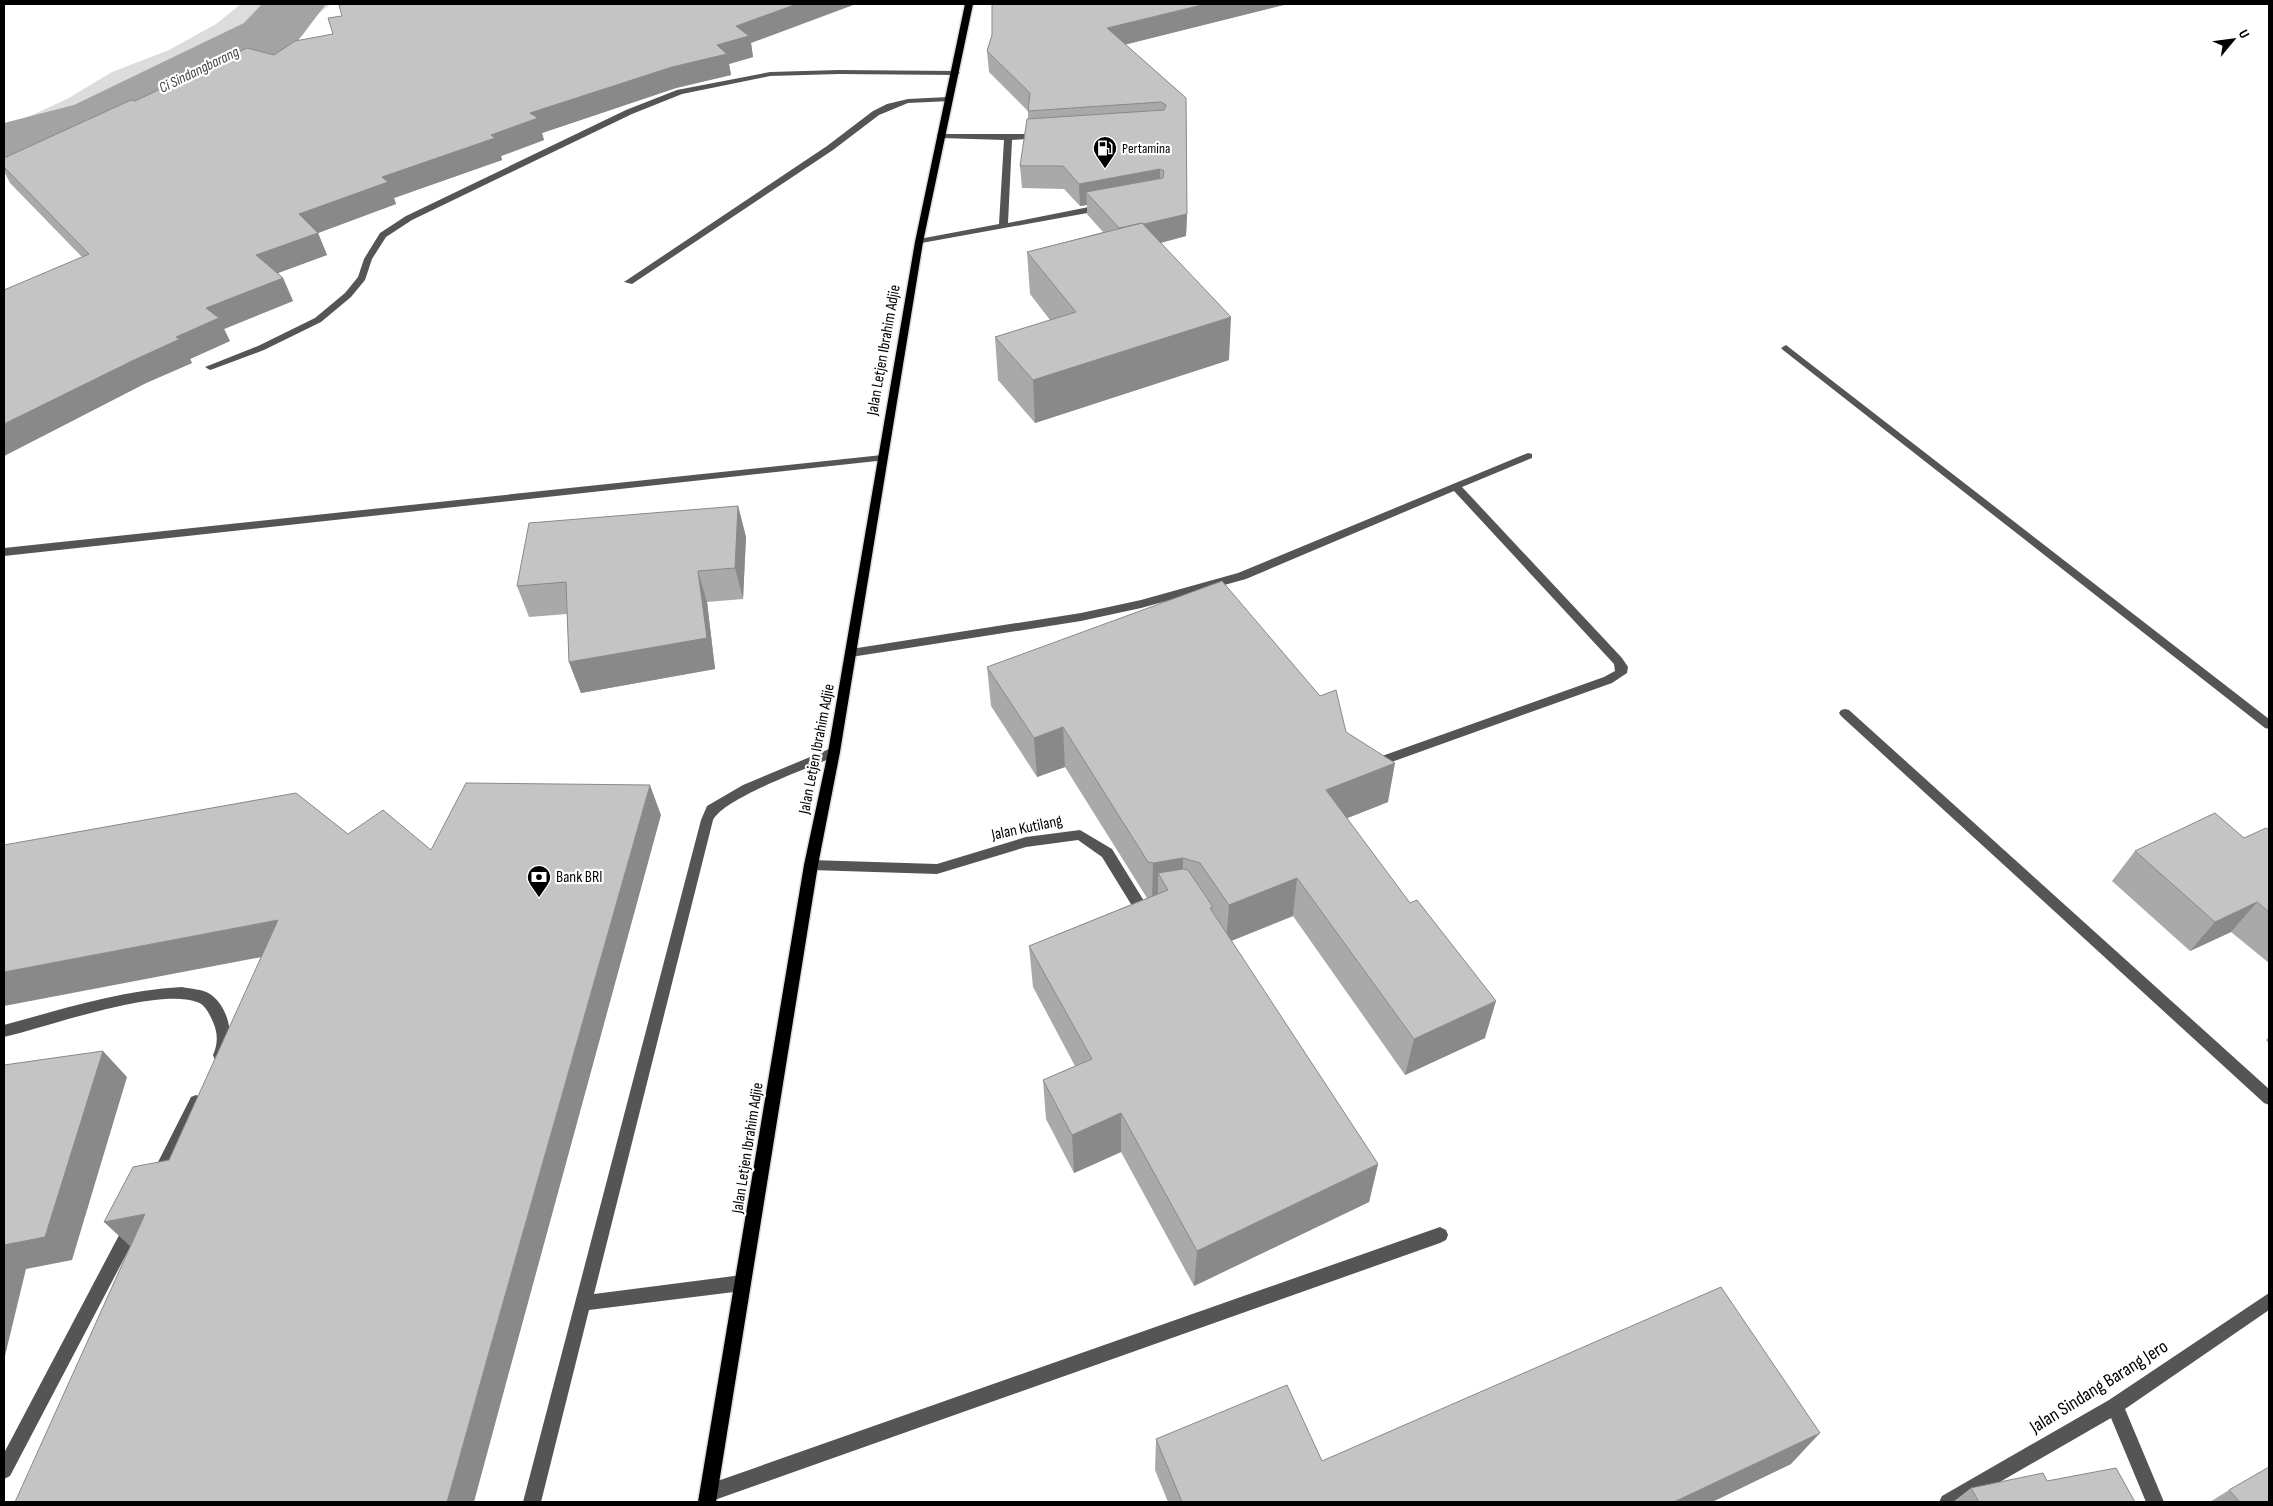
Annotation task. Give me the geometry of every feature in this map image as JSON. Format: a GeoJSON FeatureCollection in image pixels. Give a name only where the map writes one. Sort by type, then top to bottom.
{"type":"FeatureCollection","features":[{"type":"Feature","properties":{"kind":"main road","name":"Jalan Letjen Ibrahim Adjie"},"geometry":{"type":"LineString","coordinates":[[708,1498],[811,865],[834,752],[919,242],[969,4]]}},
{"type":"Feature","properties":{"kind":"street"},"geometry":{"type":"LineString","coordinates":[[210,368],[261,348],[318,320],[348,295],[362,278],[368,260],[383,235],[409,218],[652,102],[713,84],[770,74],[956,72]]}},
{"type":"Feature","properties":{"kind":"street"},"geometry":{"type":"LineString","coordinates":[[629,282],[830,148],[876,113],[890,106],[908,102],[948,99]]}},
{"type":"Feature","properties":{"kind":"street"},"geometry":{"type":"LineString","coordinates":[[941,136],[1008,138],[1046,135]]}},
{"type":"Feature","properties":{"kind":"street"},"geometry":{"type":"LineString","coordinates":[[1003,226],[1008,138]]}},
{"type":"Feature","properties":{"kind":"street"},"geometry":{"type":"LineString","coordinates":[[919,242],[1110,206]]}},
{"type":"Feature","properties":{"kind":"street"},"geometry":{"type":"LineString","coordinates":[[1786,348],[2269,725]]}},
{"type":"Feature","properties":{"kind":"street"},"geometry":{"type":"LineString","coordinates":[[851,653],[1081,617],[1242,576],[1528,456]]}},
{"type":"Feature","properties":{"kind":"street"},"geometry":{"type":"LineString","coordinates":[[4,552],[882,458]]}},
{"type":"Feature","properties":{"kind":"street"},"geometry":{"type":"LineString","coordinates":[[1386,759],[1608,680],[1621,673],[1622,667],[1618,662],[1456,487]]}},
{"type":"Feature","properties":{"kind":"street"},"geometry":{"type":"LineString","coordinates":[[1845,713],[2269,1098]]}},
{"type":"Feature","properties":{"kind":"street"},"geometry":{"type":"LineString","coordinates":[[532,1502],[707,820],[712,810],[748,788],[834,752]]}},
{"type":"Feature","properties":{"kind":"street","name":"Jalan Kutilang"},"geometry":{"type":"LineString","coordinates":[[811,865],[936,869],[1026,842],[1080,835],[1107,854],[1139,905],[1152,909],[1167,906]]}},
{"type":"Feature","properties":{"kind":"street"},"geometry":{"type":"LineString","coordinates":[[4,1031],[116,1002],[158,994],[180,993],[202,996],[212,1005],[223,1028],[223,1048],[214,1066]]}},
{"type":"Feature","properties":{"kind":"street"},"geometry":{"type":"LineString","coordinates":[[151,1190],[201,1092]]}},
{"type":"Feature","properties":{"kind":"street"},"geometry":{"type":"LineString","coordinates":[[4,1470],[138,1216]]}},
{"type":"Feature","properties":{"kind":"street"},"geometry":{"type":"LineString","coordinates":[[708,1498],[1440,1235]]}},
{"type":"Feature","properties":{"kind":"street"},"geometry":{"type":"LineString","coordinates":[[584,1303],[742,1283]]}},
{"type":"Feature","properties":{"kind":"street","name":"Jalan Sindang Barang Jero"},"geometry":{"type":"LineString","coordinates":[[1948,1502],[2115,1406],[2269,1301]]}},
{"type":"Feature","properties":{"kind":"street"},"geometry":{"type":"LineString","coordinates":[[2115,1406],[2155,1502]]}},
{"type":"Feature","properties":{"kind":"shaded area"},"geometry":{"type":"Polygon","coordinates":[[[241,4],[331,4],[317,15],[303,35],[276,56],[4,156],[4,128],[67,99],[112,72],[169,50],[216,24],[241,4]]]}},
{"type":"Feature","properties":{"kind":"building"},"geometry":{"type":"Polygon","coordinates":[[[797,4],[736,26],[749,36],[717,45],[727,54],[672,67],[530,113],[538,118],[491,135],[495,138],[382,177],[388,182],[299,214],[318,233],[256,255],[283,278],[206,308],[219,318],[176,337],[180,339],[4,424],[4,290],[89,254],[4,167],[4,158],[131,100],[135,101],[247,48],[274,55],[295,41],[333,34],[328,18],[342,16],[339,5],[797,4]]]}},
{"type":"Feature","properties":{"kind":"building"},"geometry":{"type":"Polygon","coordinates":[[[992,4],[1206,4],[1107,28],[1186,98],[1187,214],[1119,228],[1086,192],[1163,178],[1164,171],[1160,169],[1079,184],[1063,166],[1020,166],[1027,119],[1164,110],[1166,105],[1161,102],[1028,111],[1030,93],[987,51],[992,35],[992,4]]]}},
{"type":"Feature","properties":{"kind":"building"},"geometry":{"type":"Polygon","coordinates":[[[1142,223],[1231,317],[1033,380],[995,337],[1076,312],[1027,252],[1142,223]]]}},
{"type":"Feature","properties":{"kind":"building"},"geometry":{"type":"Polygon","coordinates":[[[738,506],[735,568],[698,571],[707,638],[569,662],[566,582],[517,586],[529,523],[738,506]]]}},
{"type":"Feature","properties":{"kind":"building"},"geometry":{"type":"Polygon","coordinates":[[[1222,581],[1320,696],[1336,690],[1346,732],[1395,763],[1326,790],[1410,903],[1417,900],[1496,1001],[1414,1039],[1297,878],[1229,905],[1200,863],[1183,858],[1153,863],[1148,862],[1063,727],[1034,738],[987,667],[1222,581]]]}},
{"type":"Feature","properties":{"kind":"building"},"geometry":{"type":"Polygon","coordinates":[[[466,783],[650,785],[447,1502],[15,1502],[145,1214],[104,1222],[133,1167],[169,1160],[278,920],[4,972],[4,845],[296,793],[348,834],[383,810],[431,850],[466,783]]]}},
{"type":"Feature","properties":{"kind":"building"},"geometry":{"type":"Polygon","coordinates":[[[2215,813],[2244,838],[2266,828],[2269,830],[2269,912],[2257,902],[2215,922],[2135,851],[2215,813]]]}},
{"type":"Feature","properties":{"kind":"building"},"geometry":{"type":"Polygon","coordinates":[[[1188,870],[1213,907],[1210,908],[1378,1164],[1197,1251],[1121,1113],[1072,1135],[1043,1080],[1092,1059],[1029,946],[1168,890],[1158,873],[1188,870]]]}},
{"type":"Feature","properties":{"kind":"building"},"geometry":{"type":"Polygon","coordinates":[[[103,1051],[45,1237],[4,1245],[4,1065],[103,1051]]]}},
{"type":"Feature","properties":{"kind":"building"},"geometry":{"type":"Polygon","coordinates":[[[1721,1287],[1820,1433],[1674,1502],[1182,1502],[1156,1439],[1287,1385],[1322,1461],[1721,1287]]]}},
{"type":"Feature","properties":{"kind":"building"},"geometry":{"type":"Polygon","coordinates":[[[2269,1467],[2269,1502],[2240,1502],[2229,1490],[2269,1467]]]}},
{"type":"Feature","properties":{"kind":"building"},"geometry":{"type":"Polygon","coordinates":[[[2116,1468],[2135,1502],[1979,1502],[1971,1488],[2043,1473],[2047,1481],[2116,1468]]]}},
{"type":"Feature","properties":{"kind":"waterway","name":"Ci Sindangbarang"},"geometry":{"type":"LineString","coordinates":[[4,144],[99,120],[267,37],[295,4]]}},
{"type":"Feature","properties":{"kind":"place","name":"Pertamina"},"geometry":{"type":"Point","coordinates":[1105,169]}},
{"type":"Feature","properties":{"kind":"place","name":"Bank BRI"},"geometry":{"type":"Point","coordinates":[539,898]}}]}
